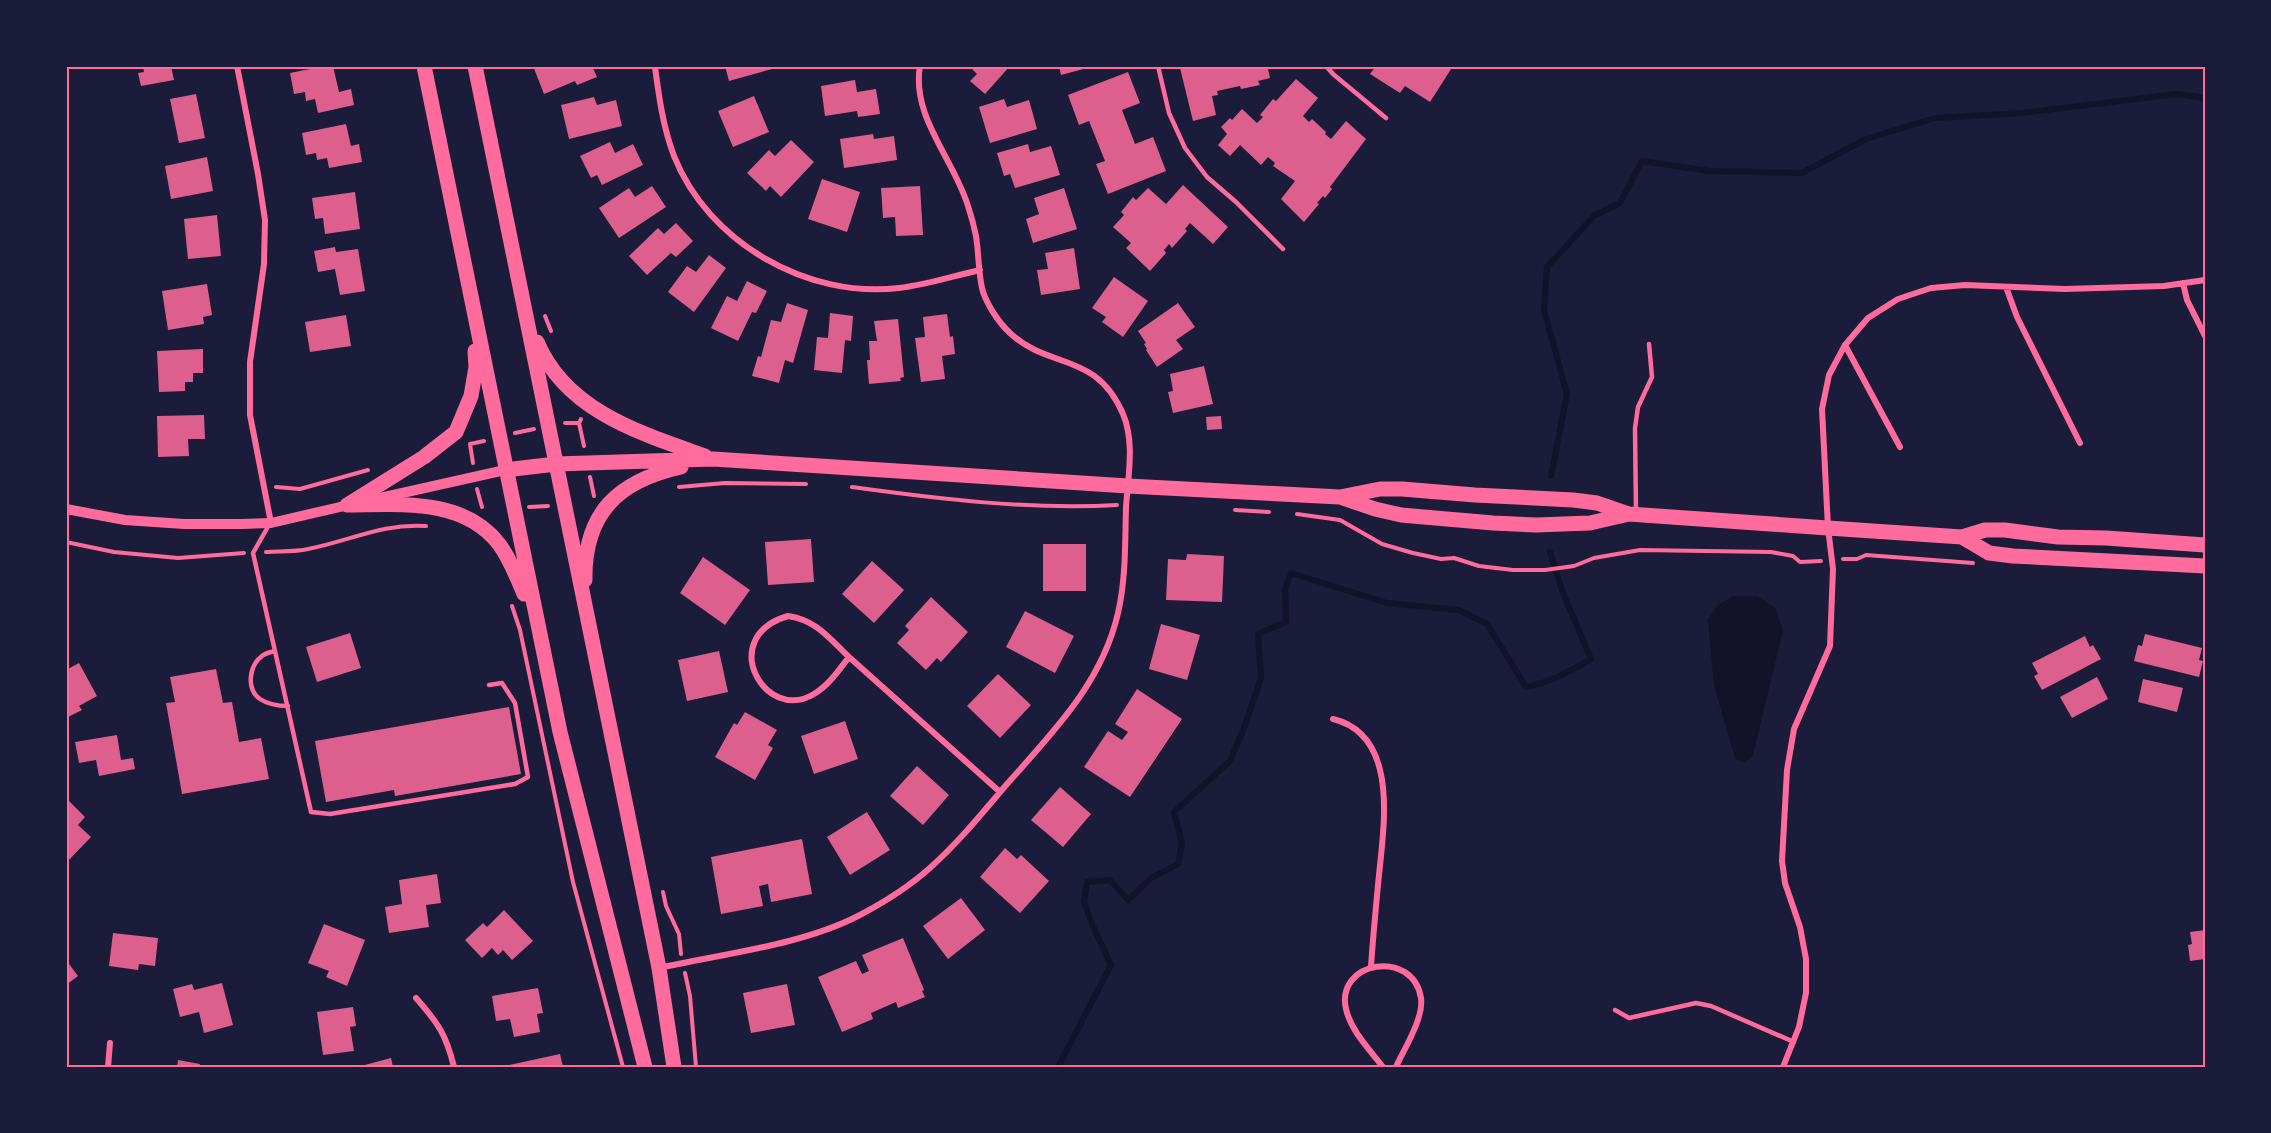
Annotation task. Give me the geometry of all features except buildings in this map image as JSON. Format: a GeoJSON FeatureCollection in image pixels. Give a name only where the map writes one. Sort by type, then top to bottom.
{"type":"FeatureCollection","features":[{"type":"Feature","properties":{"kind":"main road"},"geometry":{"type":"LineString","coordinates":[[424,66],[560,732],[645,1067]]}},
{"type":"Feature","properties":{"kind":"main road"},"geometry":{"type":"LineString","coordinates":[[475,66],[659,968],[674,1067]]}},
{"type":"Feature","properties":{"kind":"main road"},"geometry":{"type":"LineString","coordinates":[[347,505],[424,457],[456,432],[471,396],[476,367],[473,306]]}},
{"type":"Feature","properties":{"kind":"main road"},"geometry":{"type":"LineString","coordinates":[[526,314],[543,356],[564,384],[594,408],[631,430],[713,459]]}},
{"type":"Feature","properties":{"kind":"main road"},"geometry":{"type":"LineString","coordinates":[[505,470],[556,464],[713,459],[1128,486],[1340,497],[1380,489],[1402,489],[1597,502],[1633,514],[1828,528],[1962,537],[1985,530],[2005,530],[2058,537],[2205,545]]}},
{"type":"Feature","properties":{"kind":"main road"},"geometry":{"type":"LineString","coordinates":[[585,608],[585,570],[589,543],[606,506],[640,479],[713,459]]}},
{"type":"Feature","properties":{"kind":"main road"},"geometry":{"type":"LineString","coordinates":[[1340,497],[1401,515],[1500,524],[1590,523],[1633,514]]}},
{"type":"Feature","properties":{"kind":"main road"},"geometry":{"type":"LineString","coordinates":[[347,505],[437,507],[458,514],[482,528],[498,543],[512,566],[536,619]]}},
{"type":"Feature","properties":{"kind":"main road"},"geometry":{"type":"LineString","coordinates":[[1962,537],[1989,553],[2013,556],[2205,566]]}},
{"type":"Feature","properties":{"kind":"street"},"geometry":{"type":"LineString","coordinates":[[237,66],[265,220],[264,264],[250,362],[250,415],[271,523]]}},
{"type":"Feature","properties":{"kind":"street"},"geometry":{"type":"LineString","coordinates":[[659,968],[816,933],[857,916],[895,894],[930,868],[1000,792],[1082,697],[1104,656],[1118,613],[1124,568],[1130,439],[1125,418],[1115,396],[1098,378],[1077,364],[1031,348],[1011,334],[995,315],[984,292],[976,234],[966,200],[953,167],[931,129],[922,104],[918,76],[920,66]]}},
{"type":"Feature","properties":{"kind":"street"},"geometry":{"type":"LineString","coordinates":[[655,67],[663,118],[674,157],[693,190],[718,221],[747,248],[782,268],[819,283],[859,288],[898,288],[980,270]]}},
{"type":"Feature","properties":{"kind":"street"},"geometry":{"type":"LineString","coordinates":[[1783,1067],[1799,1027],[1806,993],[1806,959],[1800,927],[1785,883],[1782,861],[1784,806],[1794,729],[1830,646],[1832,560],[1828,528],[1822,409],[1829,375],[1845,345],[1868,318],[1898,299],[1931,288],[1965,285],[2065,289],[2205,280]]}},
{"type":"Feature","properties":{"kind":"street"},"geometry":{"type":"LineString","coordinates":[[2183,283],[2187,300],[2205,336]]}},
{"type":"Feature","properties":{"kind":"street"},"geometry":{"type":"LineString","coordinates":[[2006,287],[2017,317],[2080,443]]}},
{"type":"Feature","properties":{"kind":"street"},"geometry":{"type":"LineString","coordinates":[[1845,345],[1900,447]]}},
{"type":"Feature","properties":{"kind":"street"},"geometry":{"type":"LineString","coordinates":[[66,509],[125,520],[184,524],[271,523],[505,470]]}},
{"type":"Feature","properties":{"kind":"street"},"geometry":{"type":"LineString","coordinates":[[849,657],[828,683],[813,695],[794,700],[776,696],[760,683],[752,667],[751,649],[759,634],[771,621],[788,616],[804,619],[820,628],[849,657],[1000,792]]}},
{"type":"Feature","properties":{"kind":"street"},"geometry":{"type":"LineString","coordinates":[[1333,719],[1359,730],[1373,749],[1383,784],[1385,814],[1371,967]]}},
{"type":"Feature","properties":{"kind":"street"},"geometry":{"type":"LineString","coordinates":[[1383,1067],[1351,1023],[1345,1007],[1347,990],[1356,975],[1371,967],[1388,966],[1403,970],[1416,984],[1421,999],[1419,1017],[1396,1067]]}},
{"type":"Feature","properties":{"kind":"street"},"geometry":{"type":"LineString","coordinates":[[416,998],[434,1019],[448,1043],[454,1067]]}},
{"type":"Feature","properties":{"kind":"street"},"geometry":{"type":"LineString","coordinates":[[108,1067],[110,1043]]}},
{"type":"Feature","properties":{"kind":"lane"},"geometry":{"type":"LineString","coordinates":[[1158,66],[1169,113],[1185,148],[1207,177],[1236,202],[1282,249]]}},
{"type":"Feature","properties":{"kind":"lane"},"geometry":{"type":"LineString","coordinates":[[1326,66],[1386,118]]}},
{"type":"Feature","properties":{"kind":"lane"},"geometry":{"type":"LineString","coordinates":[[1633,514],[1635,428],[1638,407],[1652,377],[1649,344]]}},
{"type":"Feature","properties":{"kind":"lane"},"geometry":{"type":"LineString","coordinates":[[271,523],[253,553],[311,812],[330,814],[498,788],[515,784],[528,777],[515,703],[502,683],[489,685]]}},
{"type":"Feature","properties":{"kind":"lane"},"geometry":{"type":"LineString","coordinates":[[275,651],[262,655],[252,668],[251,684],[258,698],[275,705],[288,706]]}},
{"type":"Feature","properties":{"kind":"lane"},"geometry":{"type":"LineString","coordinates":[[1615,1010],[1629,1018],[1696,1003],[1711,1006],[1794,1042]]}},
{"type":"Feature","properties":{"kind":"path"},"geometry":{"type":"LineString","coordinates":[[541,306],[554,338]]}},
{"type":"Feature","properties":{"kind":"path"},"geometry":{"type":"LineString","coordinates":[[456,432],[470,444]]}},
{"type":"Feature","properties":{"kind":"path"},"geometry":{"type":"LineString","coordinates":[[264,489],[300,489],[374,468]]}},
{"type":"Feature","properties":{"kind":"path"},"geometry":{"type":"LineString","coordinates":[[668,487],[725,483],[812,484]]}},
{"type":"Feature","properties":{"kind":"path"},"geometry":{"type":"LineString","coordinates":[[845,486],[933,498],[987,502],[1091,506],[1126,504]]}},
{"type":"Feature","properties":{"kind":"path"},"geometry":{"type":"LineString","coordinates":[[1228,509],[1248,512],[1279,512]]}},
{"type":"Feature","properties":{"kind":"path"},"geometry":{"type":"LineString","coordinates":[[1289,512],[1340,520],[1368,538],[1413,553],[1441,559],[1454,558],[1498,569],[1545,570],[1612,554],[1640,550],[1771,552],[1792,556],[1800,562],[1857,559],[1866,555]]}},
{"type":"Feature","properties":{"kind":"path"},"geometry":{"type":"LineString","coordinates":[[510,599],[520,630],[573,882],[623,1067]]}},
{"type":"Feature","properties":{"kind":"path"},"geometry":{"type":"LineString","coordinates":[[661,884],[666,906],[679,934],[682,963],[690,996],[696,1067]]}},
{"type":"Feature","properties":{"kind":"shaded area"},"geometry":{"type":"Polygon","coordinates":[[[1733,596],[1757,596],[1775,608],[1783,630],[1753,755],[1744,763],[1735,758],[1714,686],[1708,619],[1718,605],[1733,596]]]}},
{"type":"Feature","properties":{"kind":"waterway"},"geometry":{"type":"LineString","coordinates":[[1551,476],[1567,394],[1544,310],[1547,267],[1594,216],[1620,203],[1642,161],[1709,171],[1802,173],[1866,139],[1935,118],[2022,113],[2177,94],[2205,98]]}},
{"type":"Feature","properties":{"kind":"waterway"},"geometry":{"type":"LineString","coordinates":[[1058,1067],[1111,965],[1084,902],[1087,882],[1110,880],[1128,900],[1151,878],[1178,864],[1182,844],[1174,812],[1230,761],[1261,678],[1258,634],[1286,622],[1285,589],[1291,573],[1387,603],[1459,610],[1487,624],[1526,687],[1552,680],[1591,659],[1563,593],[1550,552]]}}]}
